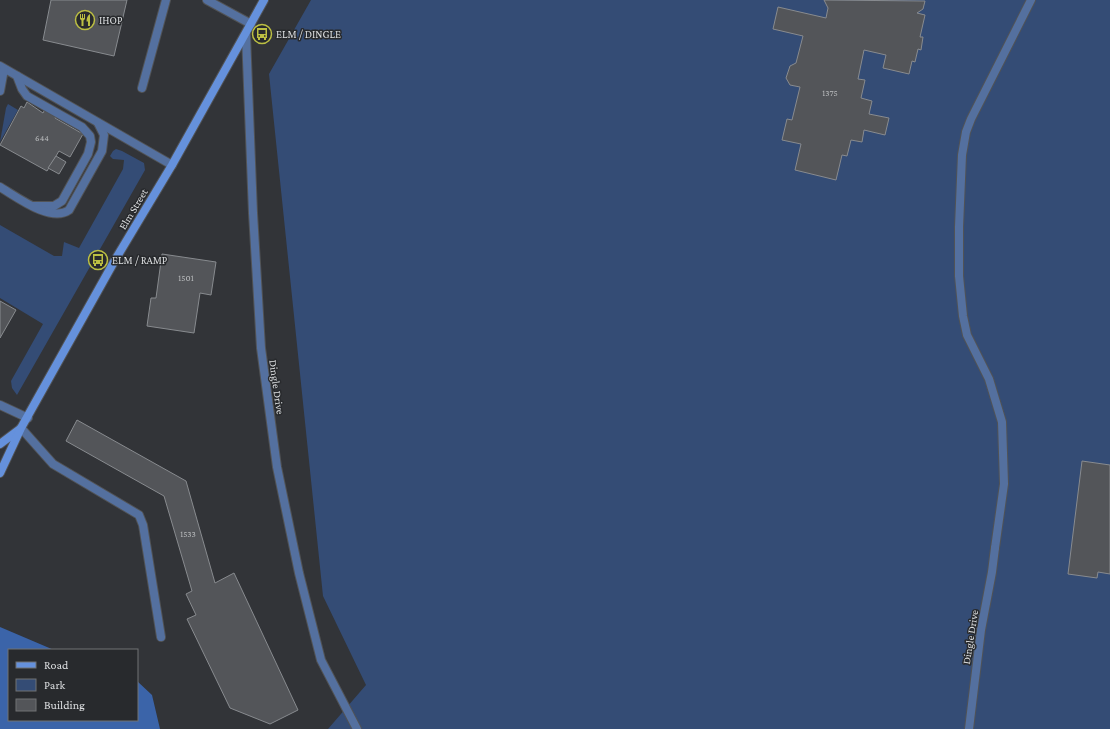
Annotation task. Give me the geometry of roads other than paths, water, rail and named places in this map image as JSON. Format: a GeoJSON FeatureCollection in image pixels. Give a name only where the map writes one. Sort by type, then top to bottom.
{"type":"FeatureCollection","features":[{"type":"Feature","properties":{"kind":"main road","name":"Elm Street"},"geometry":{"type":"LineString","coordinates":[[0,444],[20,428],[28,418],[115,260],[172,165],[246,35],[264,0]]}},
{"type":"Feature","properties":{"kind":"main road","name":"Elm Street"},"geometry":{"type":"LineString","coordinates":[[0,473],[20,428]]}},
{"type":"Feature","properties":{"kind":"street"},"geometry":{"type":"LineString","coordinates":[[142,88],[166,0]]}},
{"type":"Feature","properties":{"kind":"street"},"geometry":{"type":"LineString","coordinates":[[207,0],[251,24]]}},
{"type":"Feature","properties":{"kind":"street","name":"Dingle Drive"},"geometry":{"type":"LineString","coordinates":[[969,729],[981,630],[992,572],[1004,484],[1002,422],[990,379],[973,350],[967,334],[963,316],[958,252],[962,155],[966,132],[971,119],[1031,0]]}},
{"type":"Feature","properties":{"kind":"street","name":"Dingle Drive"},"geometry":{"type":"LineString","coordinates":[[246,35],[253,213],[261,348],[277,468],[299,573],[321,660],[357,729]]}},
{"type":"Feature","properties":{"kind":"street"},"geometry":{"type":"LineString","coordinates":[[0,91],[2,68],[172,165]]}},
{"type":"Feature","properties":{"kind":"street"},"geometry":{"type":"LineString","coordinates":[[17,76],[22,89],[27,96],[82,127],[90,136],[91,142],[88,154],[62,201],[54,206],[33,206]]}},
{"type":"Feature","properties":{"kind":"street"},"geometry":{"type":"LineString","coordinates":[[0,187],[43,211],[56,215],[69,210],[102,151],[104,135],[98,122]]}},
{"type":"Feature","properties":{"kind":"street"},"geometry":{"type":"LineString","coordinates":[[0,405],[28,418]]}},
{"type":"Feature","properties":{"kind":"street"},"geometry":{"type":"LineString","coordinates":[[20,428],[54,464],[139,515],[143,526],[161,637]]}},
{"type":"Feature","properties":{"kind":"place","name":"IHOP"},"geometry":{"type":"Point","coordinates":[85,20]}},
{"type":"Feature","properties":{"kind":"place","name":"ELM / DINGLE"},"geometry":{"type":"Point","coordinates":[262,34]}},
{"type":"Feature","properties":{"kind":"place","name":"ELM / RAMP"},"geometry":{"type":"Point","coordinates":[98,260]}}]}
